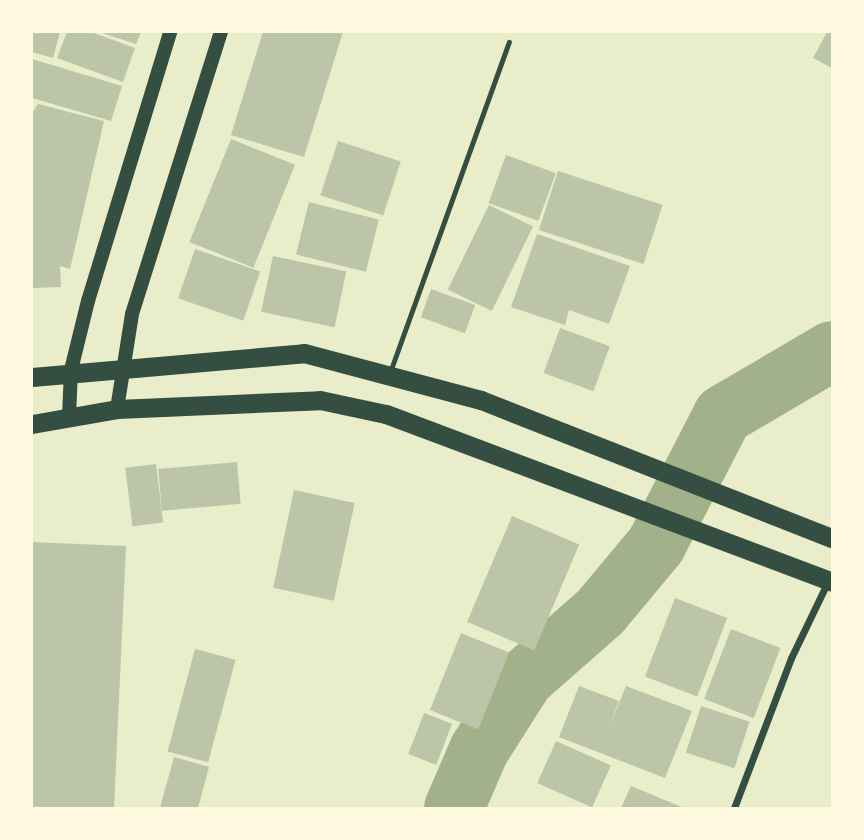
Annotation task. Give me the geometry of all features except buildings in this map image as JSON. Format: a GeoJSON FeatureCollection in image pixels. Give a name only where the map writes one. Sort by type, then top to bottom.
{"type":"FeatureCollection","features":[{"type":"Feature","properties":{"kind":"highway"},"geometry":{"type":"LineString","coordinates":[[32,377],[120,365],[304,353],[390,373],[481,400],[603,453],[832,538]]}},
{"type":"Feature","properties":{"kind":"highway"},"geometry":{"type":"LineString","coordinates":[[32,424],[117,409],[320,400],[386,414],[583,492],[830,581]]}},
{"type":"Feature","properties":{"kind":"main road"},"geometry":{"type":"LineString","coordinates":[[69,417],[71,370],[170,32]]}},
{"type":"Feature","properties":{"kind":"main road"},"geometry":{"type":"LineString","coordinates":[[117,409],[120,365],[221,32]]}},
{"type":"Feature","properties":{"kind":"street"},"geometry":{"type":"LineString","coordinates":[[734,808],[791,658],[830,581]]}},
{"type":"Feature","properties":{"kind":"lane"},"geometry":{"type":"LineString","coordinates":[[390,373],[509,42]]}},
{"type":"Feature","properties":{"kind":"waterway"},"geometry":{"type":"LineString","coordinates":[[454,808],[479,750],[524,679],[601,611],[656,545],[723,415],[832,351]]}}]}
